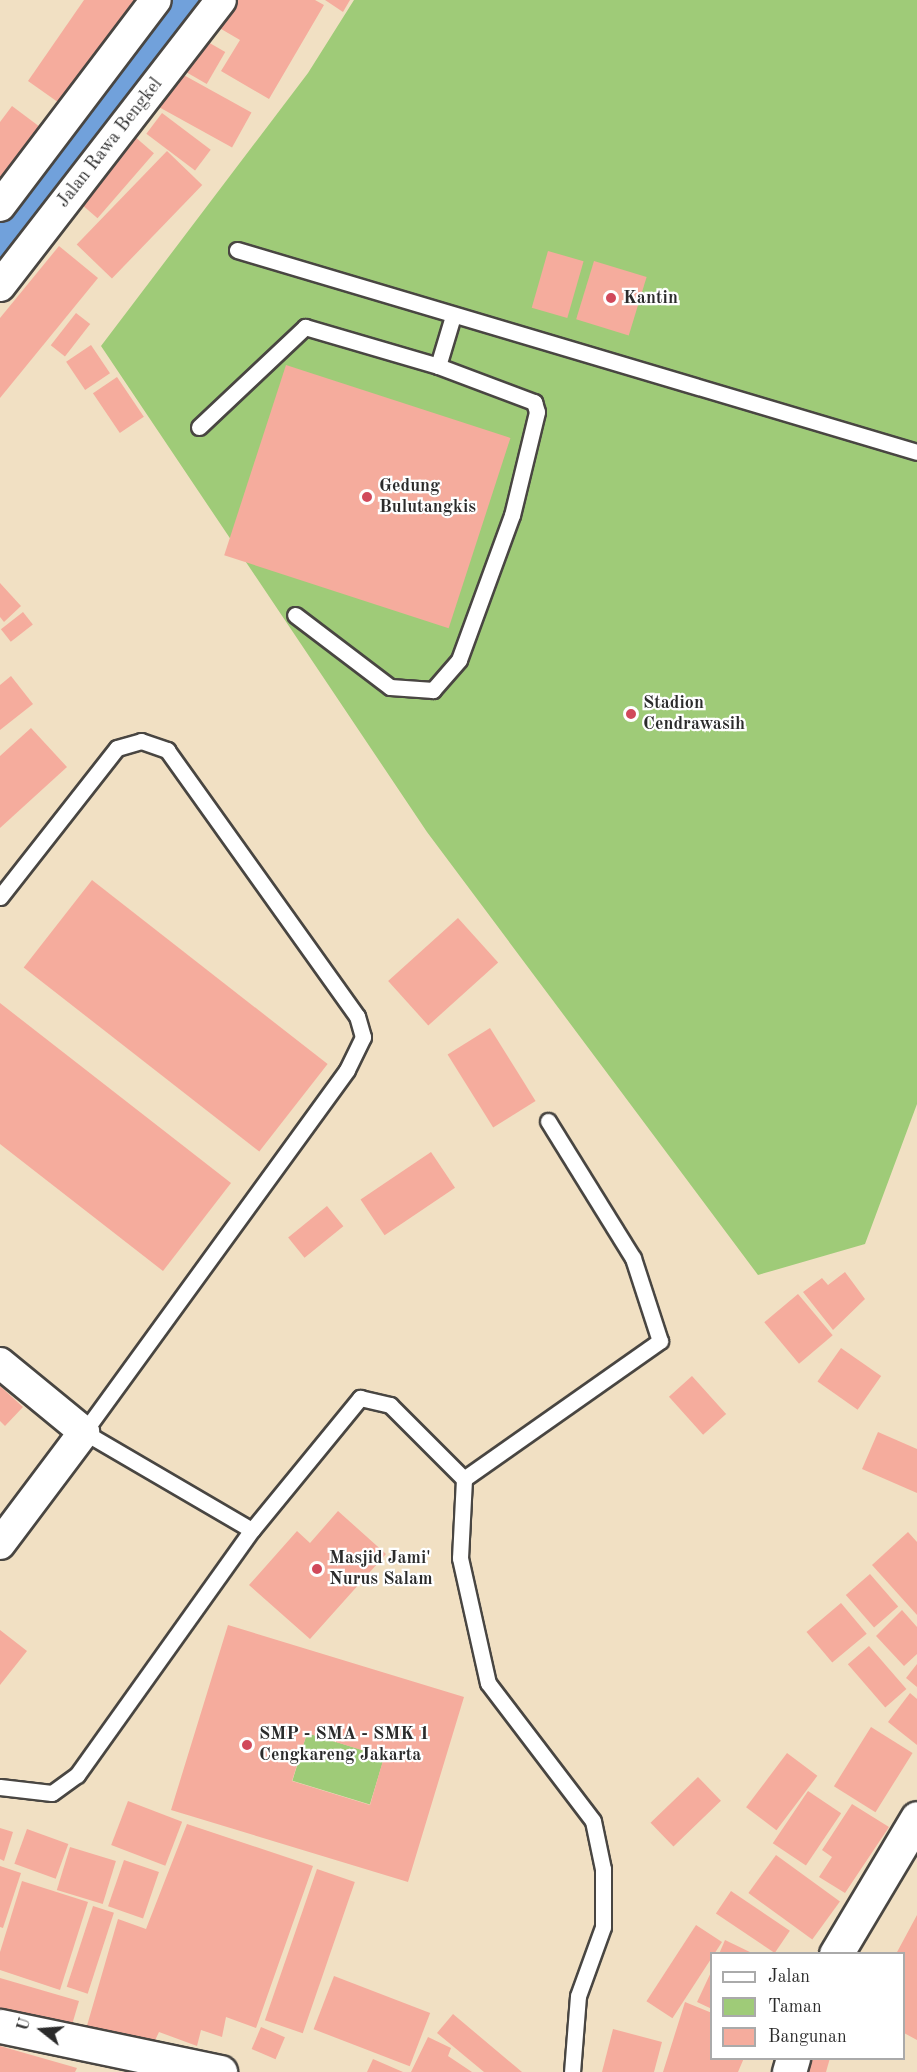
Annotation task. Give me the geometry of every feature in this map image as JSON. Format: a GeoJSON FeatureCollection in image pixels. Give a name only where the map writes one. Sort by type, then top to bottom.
{"type":"FeatureCollection","features":[{"type":"Feature","properties":{"kind":"street"},"geometry":{"type":"LineString","coordinates":[[0,206],[156,0]]}},
{"type":"Feature","properties":{"kind":"street","name":"Jalan Rawa Bengkel"},"geometry":{"type":"LineString","coordinates":[[0,286],[220,0]]}},
{"type":"Feature","properties":{"kind":"street"},"geometry":{"type":"LineString","coordinates":[[0,1363],[84,1432],[0,1545]]}},
{"type":"Feature","properties":{"kind":"street"},"geometry":{"type":"LineString","coordinates":[[837,1952],[917,1818]]}},
{"type":"Feature","properties":{"kind":"street"},"geometry":{"type":"LineString","coordinates":[[0,2026],[220,2072]]}},
{"type":"Feature","properties":{"kind":"lane"},"geometry":{"type":"LineString","coordinates":[[237,250],[917,452]]}},
{"type":"Feature","properties":{"kind":"lane"},"geometry":{"type":"LineString","coordinates":[[438,366],[453,316]]}},
{"type":"Feature","properties":{"kind":"lane"},"geometry":{"type":"LineString","coordinates":[[199,427],[305,327],[438,366],[534,402],[537,412],[512,515],[459,660],[433,690],[390,687],[295,615]]}},
{"type":"Feature","properties":{"kind":"lane"},"geometry":{"type":"LineString","coordinates":[[0,897],[117,748],[141,741],[167,750],[357,1016],[363,1037],[346,1070],[84,1432],[252,1530]]}},
{"type":"Feature","properties":{"kind":"lane"},"geometry":{"type":"LineString","coordinates":[[464,1479],[660,1341],[633,1258],[548,1121]]}},
{"type":"Feature","properties":{"kind":"lane"},"geometry":{"type":"LineString","coordinates":[[0,1787],[52,1794],[77,1775],[252,1530],[360,1398],[390,1405],[464,1479],[460,1558],[488,1683],[593,1821],[603,1869],[603,1927],[578,1996],[572,2072]]}},
{"type":"Feature","properties":{"kind":"green space","name":"Stadion Cendrawasih"},"geometry":{"type":"Polygon","coordinates":[[[354,0],[917,0],[917,1104],[865,1244],[758,1275],[427,832],[101,346],[308,73],[354,0]]]}},
{"type":"Feature","properties":{"kind":"green space"},"geometry":{"type":"Polygon","coordinates":[[[307,1733],[384,1757],[370,1804],[292,1781],[307,1733]]]}},
{"type":"Feature","properties":{"kind":"building"},"geometry":{"type":"Polygon","coordinates":[[[84,0],[135,0],[62,105],[28,81],[84,0]]]}},
{"type":"Feature","properties":{"kind":"building"},"geometry":{"type":"Polygon","coordinates":[[[231,0],[315,0],[324,5],[269,99],[221,71],[240,40],[216,26],[231,0]]]}},
{"type":"Feature","properties":{"kind":"building"},"geometry":{"type":"Polygon","coordinates":[[[325,0],[350,0],[343,12],[325,0]]]}},
{"type":"Feature","properties":{"kind":"building"},"geometry":{"type":"Polygon","coordinates":[[[201,38],[225,52],[207,84],[182,70],[201,38]]]}},
{"type":"Feature","properties":{"kind":"building"},"geometry":{"type":"Polygon","coordinates":[[[171,68],[251,113],[232,148],[152,103],[171,68]]]}},
{"type":"Feature","properties":{"kind":"building"},"geometry":{"type":"Polygon","coordinates":[[[12,106],[40,127],[0,181],[0,122],[12,106]]]}},
{"type":"Feature","properties":{"kind":"building"},"geometry":{"type":"Polygon","coordinates":[[[162,113],[211,150],[195,170],[146,134],[162,113]]]}},
{"type":"Feature","properties":{"kind":"building"},"geometry":{"type":"Polygon","coordinates":[[[126,129],[154,153],[98,218],[70,194],[126,129]]]}},
{"type":"Feature","properties":{"kind":"building"},"geometry":{"type":"Polygon","coordinates":[[[167,151],[202,185],[112,279],[77,245],[167,151]]]}},
{"type":"Feature","properties":{"kind":"building"},"geometry":{"type":"Polygon","coordinates":[[[59,246],[98,278],[0,398],[0,318],[59,246]]]}},
{"type":"Feature","properties":{"kind":"building"},"geometry":{"type":"Polygon","coordinates":[[[548,251],[584,261],[567,318],[532,308],[548,251]]]}},
{"type":"Feature","properties":{"kind":"building","name":"Kantin"},"geometry":{"type":"Polygon","coordinates":[[[594,261],[647,277],[629,335],[576,319],[594,261]]]}},
{"type":"Feature","properties":{"kind":"building"},"geometry":{"type":"Polygon","coordinates":[[[76,313],[90,324],[65,356],[51,345],[76,313]]]}},
{"type":"Feature","properties":{"kind":"building"},"geometry":{"type":"Polygon","coordinates":[[[91,345],[110,373],[85,390],[66,362],[91,345]]]}},
{"type":"Feature","properties":{"kind":"building","name":"Gedung Bulutangkis"},"geometry":{"type":"Polygon","coordinates":[[[286,365],[510,438],[449,628],[224,555],[286,365]]]}},
{"type":"Feature","properties":{"kind":"building"},"geometry":{"type":"Polygon","coordinates":[[[117,377],[144,417],[120,433],[93,393],[117,377]]]}},
{"type":"Feature","properties":{"kind":"building"},"geometry":{"type":"Polygon","coordinates":[[[0,583],[21,606],[4,622],[0,617],[0,583]]]}},
{"type":"Feature","properties":{"kind":"building"},"geometry":{"type":"Polygon","coordinates":[[[23,612],[33,625],[11,642],[1,629],[23,612]]]}},
{"type":"Feature","properties":{"kind":"building"},"geometry":{"type":"Polygon","coordinates":[[[11,676],[33,704],[0,730],[0,685],[11,676]]]}},
{"type":"Feature","properties":{"kind":"building"},"geometry":{"type":"Polygon","coordinates":[[[31,728],[67,767],[0,828],[0,756],[31,728]]]}},
{"type":"Feature","properties":{"kind":"building"},"geometry":{"type":"Polygon","coordinates":[[[92,880],[328,1064],[259,1152],[24,967],[92,880]]]}},
{"type":"Feature","properties":{"kind":"building"},"geometry":{"type":"Polygon","coordinates":[[[458,918],[498,963],[428,1025],[388,981],[458,918]]]}},
{"type":"Feature","properties":{"kind":"building"},"geometry":{"type":"Polygon","coordinates":[[[0,1003],[231,1183],[163,1271],[0,1144],[0,1003]]]}},
{"type":"Feature","properties":{"kind":"building"},"geometry":{"type":"Polygon","coordinates":[[[490,1028],[536,1101],[493,1127],[448,1054],[490,1028]]]}},
{"type":"Feature","properties":{"kind":"building"},"geometry":{"type":"Polygon","coordinates":[[[431,1152],[455,1188],[385,1235],[361,1200],[431,1152]]]}},
{"type":"Feature","properties":{"kind":"building"},"geometry":{"type":"Polygon","coordinates":[[[327,1206],[343,1226],[305,1258],[288,1237],[327,1206]]]}},
{"type":"Feature","properties":{"kind":"building"},"geometry":{"type":"Polygon","coordinates":[[[845,1272],[865,1299],[833,1330],[803,1292],[822,1278],[828,1285],[845,1272]]]}},
{"type":"Feature","properties":{"kind":"building"},"geometry":{"type":"Polygon","coordinates":[[[798,1294],[833,1335],[799,1364],[764,1322],[798,1294]]]}},
{"type":"Feature","properties":{"kind":"building"},"geometry":{"type":"Polygon","coordinates":[[[841,1348],[881,1376],[858,1410],[817,1382],[841,1348]]]}},
{"type":"Feature","properties":{"kind":"building"},"geometry":{"type":"Polygon","coordinates":[[[692,1376],[726,1414],[703,1435],[669,1397],[692,1376]]]}},
{"type":"Feature","properties":{"kind":"building"},"geometry":{"type":"Polygon","coordinates":[[[0,1386],[23,1407],[5,1426],[0,1421],[0,1386]]]}},
{"type":"Feature","properties":{"kind":"building"},"geometry":{"type":"Polygon","coordinates":[[[878,1432],[917,1449],[917,1493],[862,1469],[878,1432]]]}},
{"type":"Feature","properties":{"kind":"building","name":"Masjid Jami' Nurus Salam"},"geometry":{"type":"Polygon","coordinates":[[[338,1511],[386,1554],[310,1639],[249,1585],[297,1531],[310,1543],[338,1511]]]}},
{"type":"Feature","properties":{"kind":"building"},"geometry":{"type":"Polygon","coordinates":[[[908,1532],[917,1542],[917,1615],[872,1565],[908,1532]]]}},
{"type":"Feature","properties":{"kind":"building"},"geometry":{"type":"Polygon","coordinates":[[[870,1574],[898,1606],[874,1627],[846,1595],[870,1574]]]}},
{"type":"Feature","properties":{"kind":"building"},"geometry":{"type":"Polygon","coordinates":[[[841,1603],[867,1634],[832,1663],[807,1632],[841,1603]]]}},
{"type":"Feature","properties":{"kind":"building"},"geometry":{"type":"Polygon","coordinates":[[[902,1610],[917,1627],[917,1654],[904,1666],[876,1636],[902,1610]]]}},
{"type":"Feature","properties":{"kind":"building","name":"SMP - SMA - SMK 1 Cengkareng Jakarta"},"geometry":{"type":"Polygon","coordinates":[[[228,1625],[464,1697],[408,1882],[171,1810],[228,1625]],[[307,1733],[292,1781],[370,1805],[384,1757],[307,1733]]]}},
{"type":"Feature","properties":{"kind":"building"},"geometry":{"type":"Polygon","coordinates":[[[0,1630],[27,1651],[0,1685],[0,1630]]]}},
{"type":"Feature","properties":{"kind":"building"},"geometry":{"type":"Polygon","coordinates":[[[869,1646],[906,1689],[885,1707],[848,1664],[869,1646]]]}},
{"type":"Feature","properties":{"kind":"building"},"geometry":{"type":"Polygon","coordinates":[[[917,1664],[917,1687],[906,1678],[917,1664]]]}},
{"type":"Feature","properties":{"kind":"building"},"geometry":{"type":"Polygon","coordinates":[[[910,1693],[917,1699],[917,1745],[888,1722],[910,1693]]]}},
{"type":"Feature","properties":{"kind":"building"},"geometry":{"type":"Polygon","coordinates":[[[871,1727],[913,1753],[875,1812],[834,1786],[871,1727]]]}},
{"type":"Feature","properties":{"kind":"building"},"geometry":{"type":"Polygon","coordinates":[[[787,1753],[817,1776],[776,1830],[746,1807],[787,1753]]]}},
{"type":"Feature","properties":{"kind":"building"},"geometry":{"type":"Polygon","coordinates":[[[698,1777],[721,1801],[673,1847],[651,1823],[698,1777]]]}},
{"type":"Feature","properties":{"kind":"building"},"geometry":{"type":"Polygon","coordinates":[[[808,1791],[841,1813],[806,1866],[773,1843],[808,1791]]]}},
{"type":"Feature","properties":{"kind":"building"},"geometry":{"type":"Polygon","coordinates":[[[128,1801],[182,1822],[165,1866],[111,1845],[128,1801]]]}},
{"type":"Feature","properties":{"kind":"building"},"geometry":{"type":"Polygon","coordinates":[[[852,1804],[889,1827],[845,1893],[819,1877],[832,1857],[822,1850],[852,1804]]]}},
{"type":"Feature","properties":{"kind":"building"},"geometry":{"type":"Polygon","coordinates":[[[187,1824],[313,1866],[256,2028],[226,2017],[222,2037],[201,2030],[197,2046],[159,2032],[151,2049],[86,2029],[118,1919],[146,1929],[187,1824]]]}},
{"type":"Feature","properties":{"kind":"building"},"geometry":{"type":"Polygon","coordinates":[[[0,1828],[13,1832],[4,1861],[0,1859],[0,1828]]]}},
{"type":"Feature","properties":{"kind":"building"},"geometry":{"type":"Polygon","coordinates":[[[27,1829],[68,1844],[56,1879],[14,1864],[27,1829]]]}},
{"type":"Feature","properties":{"kind":"building"},"geometry":{"type":"Polygon","coordinates":[[[70,1847],[116,1861],[103,1904],[57,1890],[70,1847]]]}},
{"type":"Feature","properties":{"kind":"building"},"geometry":{"type":"Polygon","coordinates":[[[776,1855],[840,1901],[812,1939],[748,1893],[776,1855]]]}},
{"type":"Feature","properties":{"kind":"building"},"geometry":{"type":"Polygon","coordinates":[[[124,1860],[159,1872],[143,1918],[108,1906],[124,1860]]]}},
{"type":"Feature","properties":{"kind":"building"},"geometry":{"type":"Polygon","coordinates":[[[0,1866],[21,1873],[3,1928],[0,1927],[0,1866]]]}},
{"type":"Feature","properties":{"kind":"building"},"geometry":{"type":"Polygon","coordinates":[[[317,1869],[355,1882],[303,2033],[265,2020],[317,1869]]]}},
{"type":"Feature","properties":{"kind":"building"},"geometry":{"type":"Polygon","coordinates":[[[22,1881],[88,1902],[60,1990],[0,1970],[0,1952],[22,1881]]]}},
{"type":"Feature","properties":{"kind":"building"},"geometry":{"type":"Polygon","coordinates":[[[731,1891],[790,1931],[775,1952],[716,1913],[731,1891]]]}},
{"type":"Feature","properties":{"kind":"building"},"geometry":{"type":"Polygon","coordinates":[[[93,1906],[114,1913],[88,1994],[67,1987],[93,1906]]]}},
{"type":"Feature","properties":{"kind":"building"},"geometry":{"type":"Polygon","coordinates":[[[917,1915],[917,2040],[905,2034],[905,1952],[897,1952],[917,1915]]]}},
{"type":"Feature","properties":{"kind":"building"},"geometry":{"type":"Polygon","coordinates":[[[696,1925],[722,1942],[715,1952],[710,1952],[710,1960],[672,2018],[646,2001],[696,1925]]]}},
{"type":"Feature","properties":{"kind":"building"},"geometry":{"type":"Polygon","coordinates":[[[725,1940],[750,1952],[720,1952],[725,1940]]]}},
{"type":"Feature","properties":{"kind":"building"},"geometry":{"type":"Polygon","coordinates":[[[710,1974],[710,2008],[697,2002],[710,1974]]]}},
{"type":"Feature","properties":{"kind":"building"},"geometry":{"type":"Polygon","coordinates":[[[334,1976],[430,2013],[410,2066],[314,2029],[334,1976]]]}},
{"type":"Feature","properties":{"kind":"building"},"geometry":{"type":"Polygon","coordinates":[[[0,1978],[79,2001],[69,2035],[0,2016],[0,1978]]]}},
{"type":"Feature","properties":{"kind":"building"},"geometry":{"type":"Polygon","coordinates":[[[685,2002],[710,2012],[710,2060],[743,2060],[738,2072],[663,2072],[685,2002]]]}},
{"type":"Feature","properties":{"kind":"building"},"geometry":{"type":"Polygon","coordinates":[[[453,2014],[522,2072],[484,2072],[437,2033],[453,2014]]]}},
{"type":"Feature","properties":{"kind":"building"},"geometry":{"type":"Polygon","coordinates":[[[261,2027],[285,2037],[276,2059],[252,2049],[261,2027]]]}},
{"type":"Feature","properties":{"kind":"building"},"geometry":{"type":"Polygon","coordinates":[[[613,2029],[662,2042],[654,2072],[602,2072],[613,2029]]]}},
{"type":"Feature","properties":{"kind":"building"},"geometry":{"type":"Polygon","coordinates":[[[428,2037],[451,2048],[448,2056],[472,2072],[411,2072],[428,2037]]]}},
{"type":"Feature","properties":{"kind":"building"},"geometry":{"type":"Polygon","coordinates":[[[0,2046],[77,2068],[75,2072],[0,2072],[0,2046]]]}},
{"type":"Feature","properties":{"kind":"building"},"geometry":{"type":"Polygon","coordinates":[[[373,2059],[403,2072],[367,2072],[373,2059]]]}},
{"type":"Feature","properties":{"kind":"building"},"geometry":{"type":"Polygon","coordinates":[[[799,2060],[829,2060],[826,2072],[796,2072],[799,2060]]]}},
{"type":"Feature","properties":{"kind":"waterway"},"geometry":{"type":"LineString","coordinates":[[0,243],[183,0]]}},
{"type":"Feature","properties":{"kind":"place","name":"Kantin"},"geometry":{"type":"Point","coordinates":[611,298]}},
{"type":"Feature","properties":{"kind":"place","name":"Gedung Bulutangkis"},"geometry":{"type":"Point","coordinates":[367,497]}},
{"type":"Feature","properties":{"kind":"place","name":"Stadion Cendrawasih"},"geometry":{"type":"Point","coordinates":[631,714]}},
{"type":"Feature","properties":{"kind":"place","name":"Masjid Jami' Nurus Salam"},"geometry":{"type":"Point","coordinates":[317,1569]}},
{"type":"Feature","properties":{"kind":"place","name":"SMP - SMA - SMK 1 Cengkareng Jakarta"},"geometry":{"type":"Point","coordinates":[247,1745]}}]}
